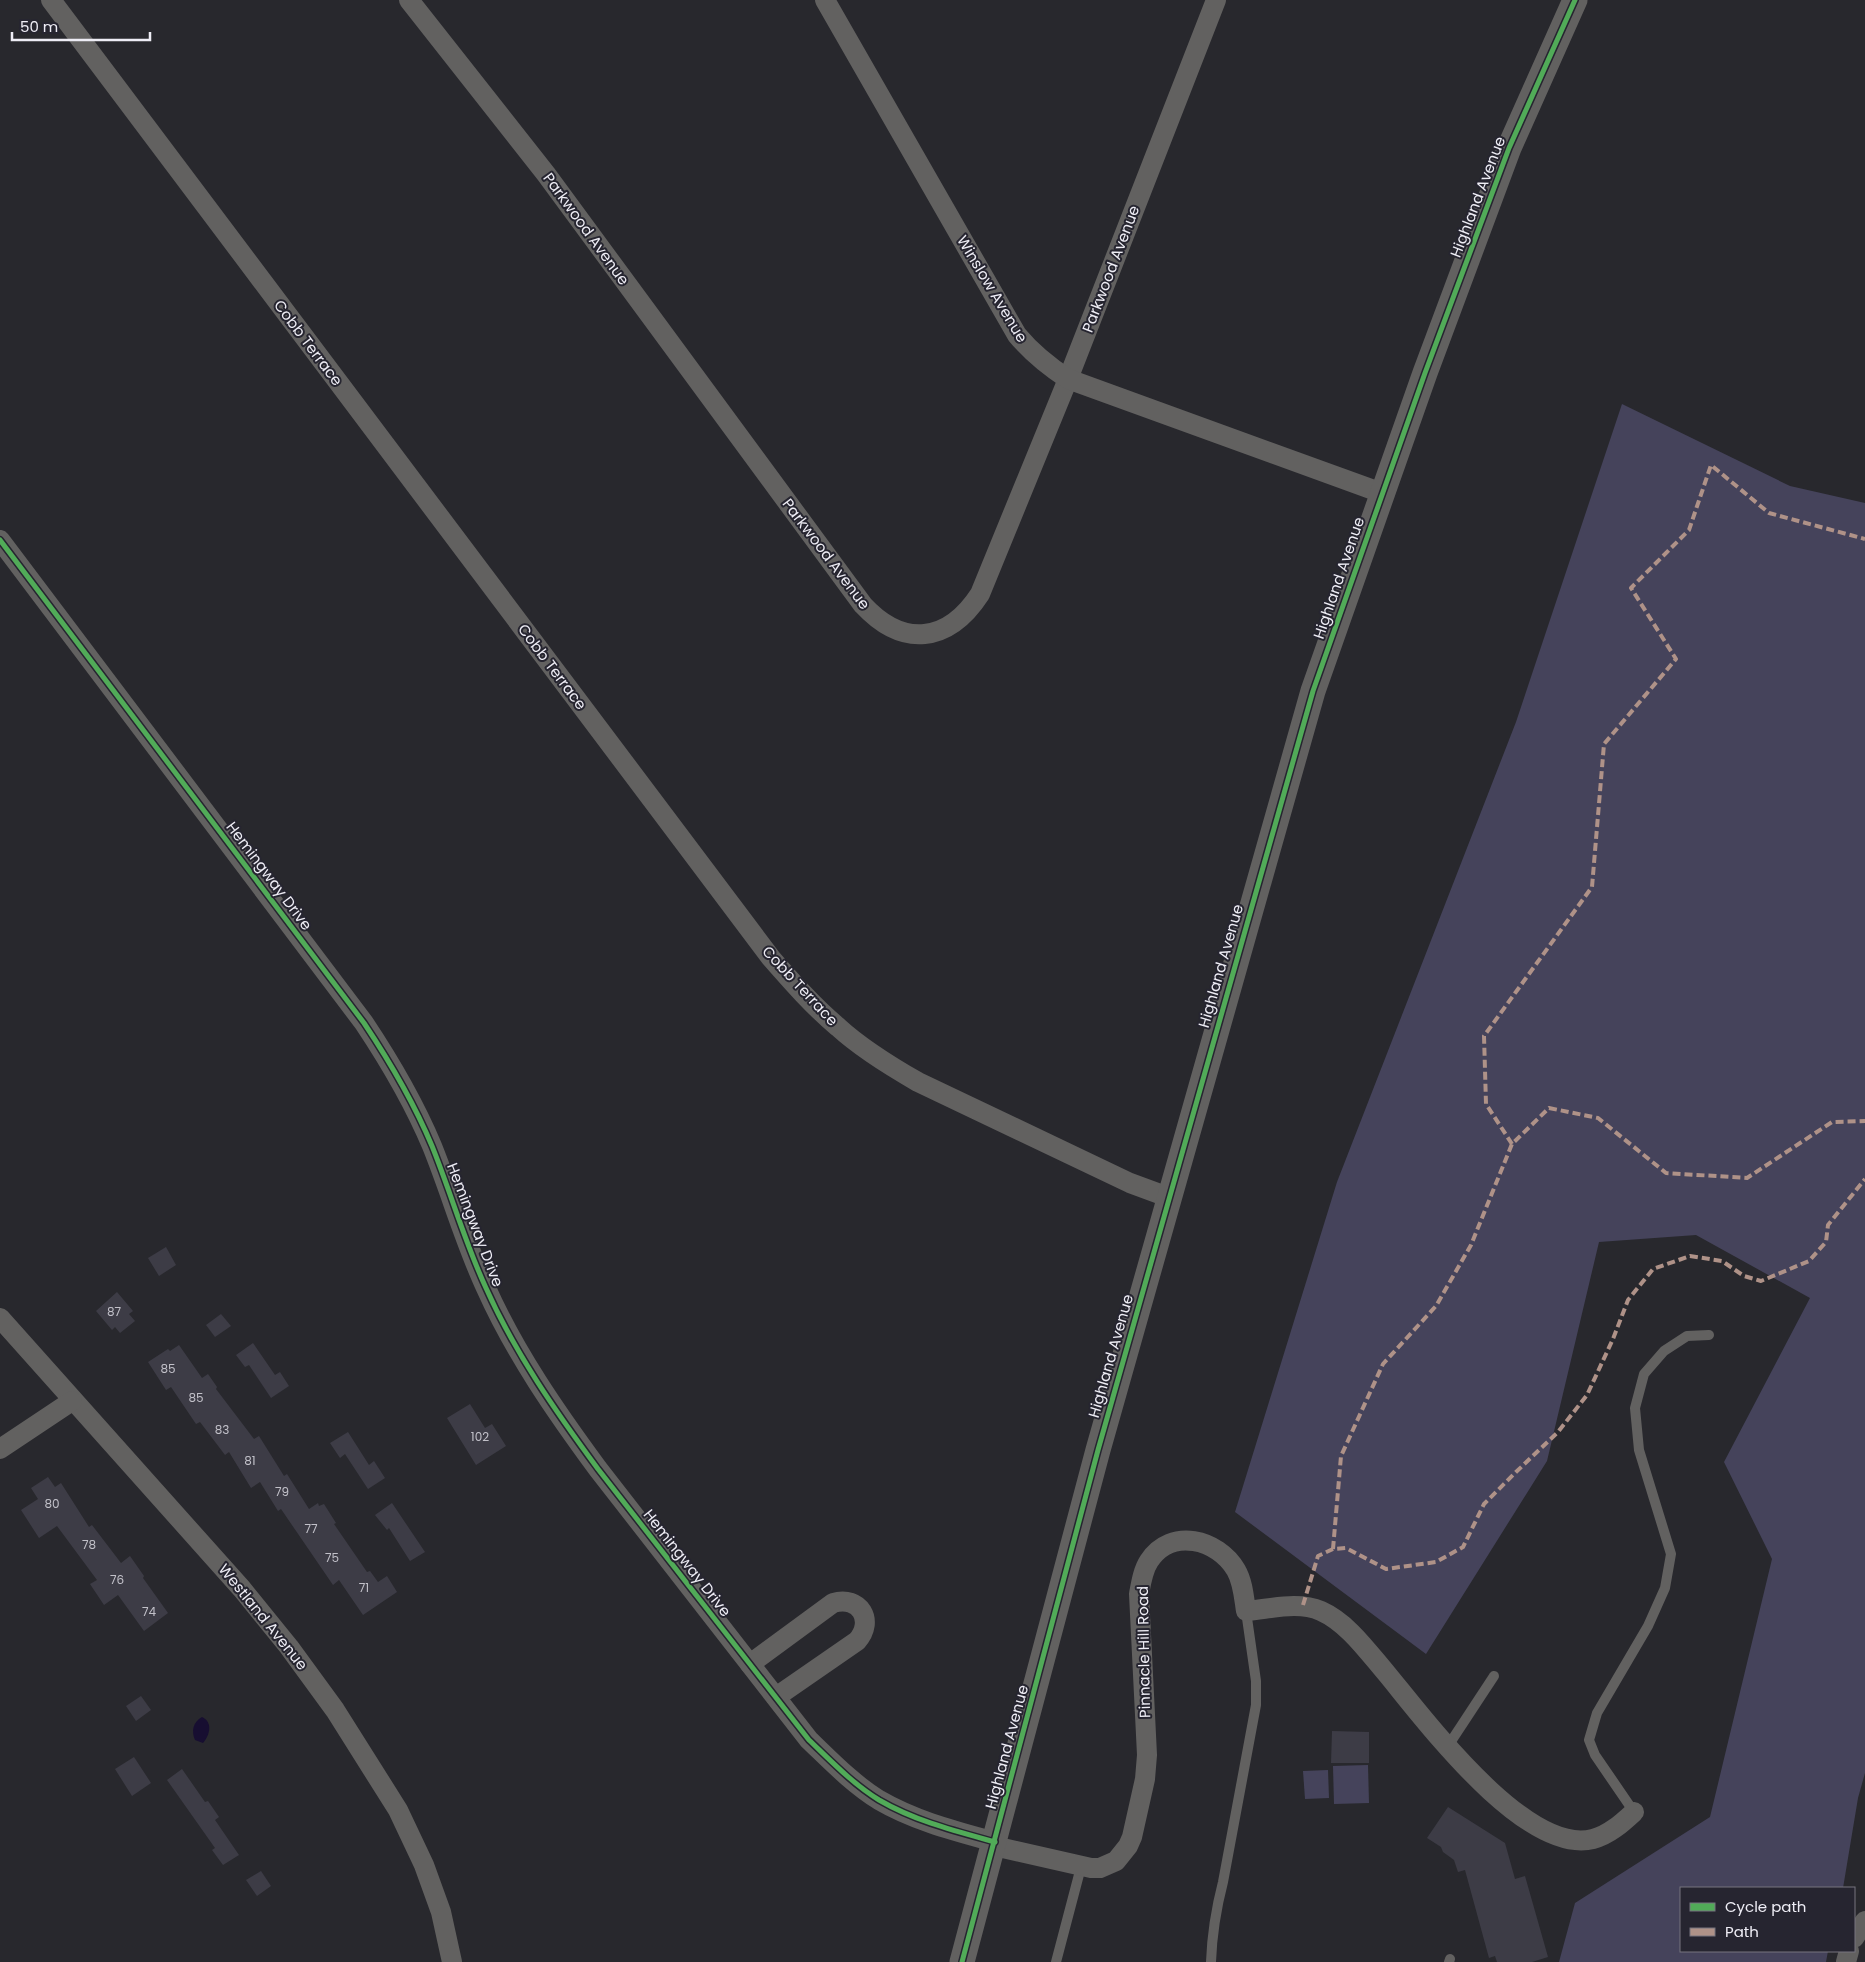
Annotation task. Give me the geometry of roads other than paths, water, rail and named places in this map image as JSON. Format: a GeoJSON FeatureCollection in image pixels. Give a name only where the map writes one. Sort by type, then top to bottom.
{"type":"FeatureCollection","features":[{"type":"Feature","properties":{"kind":"street","name":"Cobb Terrace"},"geometry":{"type":"LineString","coordinates":[[51,0],[771,958],[794,984],[840,1029],[889,1065],[918,1082],[1130,1183],[1168,1197]]}},
{"type":"Feature","properties":{"kind":"street","name":"Parkwood Avenue"},"geometry":{"type":"LineString","coordinates":[[409,0],[546,174],[863,606],[883,623],[899,632],[915,635],[923,635],[940,630],[958,620],[974,604],[980,594],[1068,379],[1216,0]]}},
{"type":"Feature","properties":{"kind":"street","name":"Winslow Avenue"},"geometry":{"type":"LineString","coordinates":[[825,0],[1017,335],[1042,361],[1068,379],[1382,493]]}},
{"type":"Feature","properties":{"kind":"street","name":"Highland Avenue"},"geometry":{"type":"LineString","coordinates":[[962,1962],[1098,1450],[1310,700],[1425,372],[1509,148],[1575,0]]}},
{"type":"Feature","properties":{"kind":"street","name":"Hemingway Drive"},"geometry":{"type":"LineString","coordinates":[[0,540],[364,1023],[384,1054],[413,1106],[431,1145],[485,1287],[523,1359],[568,1429],[598,1469],[809,1740],[824,1755],[840,1770],[878,1799],[918,1819],[994,1844]]}},
{"type":"Feature","properties":{"kind":"street","name":"Westland Avenue"},"geometry":{"type":"LineString","coordinates":[[0,1318],[242,1589],[336,1710],[398,1810],[424,1865],[441,1912],[452,1962]]}},
{"type":"Feature","properties":{"kind":"street"},"geometry":{"type":"LineString","coordinates":[[0,1450],[72,1400]]}},
{"type":"Feature","properties":{"kind":"street","name":"Pinnacle Hill Road"},"geometry":{"type":"LineString","coordinates":[[994,1844],[1081,1867],[1100,1868],[1123,1854],[1132,1837],[1142,1792],[1147,1755],[1140,1594],[1141,1582],[1148,1562],[1156,1553],[1174,1542],[1197,1541],[1219,1551],[1236,1570],[1240,1580],[1246,1611]]}},
{"type":"Feature","properties":{"kind":"street"},"geometry":{"type":"LineString","coordinates":[[750,1664],[833,1603],[848,1601],[860,1608],[865,1622],[864,1629],[857,1641],[776,1698]]}},
{"type":"Feature","properties":{"kind":"street"},"geometry":{"type":"LineString","coordinates":[[1246,1611],[1303,1606],[1322,1612],[1340,1623],[1363,1646],[1462,1763],[1508,1808],[1530,1823],[1554,1835],[1573,1839],[1592,1839],[1613,1830],[1634,1812]]}},
{"type":"Feature","properties":{"kind":"street"},"geometry":{"type":"LineString","coordinates":[[1855,1936],[1865,1921]]}},
{"type":"Feature","properties":{"kind":"lane"},"geometry":{"type":"LineString","coordinates":[[1634,1812],[1595,1755],[1589,1740],[1597,1713],[1648,1626],[1664,1588],[1671,1554],[1639,1450],[1634,1408],[1644,1374],[1664,1350],[1688,1336],[1709,1335]]}},
{"type":"Feature","properties":{"kind":"lane"},"geometry":{"type":"LineString","coordinates":[[1211,1962],[1216,1908],[1223,1882],[1256,1705],[1256,1681],[1246,1611]]}},
{"type":"Feature","properties":{"kind":"lane"},"geometry":{"type":"LineString","coordinates":[[1448,1746],[1494,1676]]}},
{"type":"Feature","properties":{"kind":"lane"},"geometry":{"type":"LineString","coordinates":[[1056,1962],[1081,1867]]}}]}
